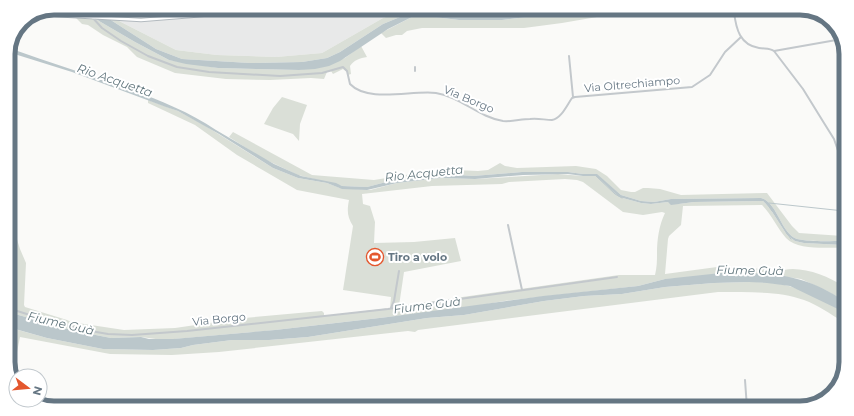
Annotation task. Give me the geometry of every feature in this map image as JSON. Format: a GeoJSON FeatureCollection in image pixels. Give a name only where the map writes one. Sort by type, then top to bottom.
{"type":"FeatureCollection","features":[{"type":"Feature","properties":{"kind":"main road"},"geometry":{"type":"LineString","coordinates":[[56,15],[141,20],[197,15]]}},
{"type":"Feature","properties":{"kind":"street"},"geometry":{"type":"LineString","coordinates":[[734,15],[741,38],[750,45],[771,49],[774,51],[803,89],[834,139],[839,154]]}},
{"type":"Feature","properties":{"kind":"street","name":"Via Borgo"},"geometry":{"type":"LineString","coordinates":[[92,17],[102,28],[121,41],[148,56],[177,67],[209,72],[280,76],[322,73],[340,67],[347,71],[349,83],[353,88],[358,90],[377,94],[438,94],[466,104],[483,115],[504,121],[513,121]]}},
{"type":"Feature","properties":{"kind":"street","name":"Via Oltrechiampo"},"geometry":{"type":"LineString","coordinates":[[513,121],[527,119],[555,119],[573,97],[692,87],[710,75],[725,52],[741,38]]}},
{"type":"Feature","properties":{"kind":"street"},"geometry":{"type":"LineString","coordinates":[[774,51],[836,40]]}},
{"type":"Feature","properties":{"kind":"street"},"geometry":{"type":"LineString","coordinates":[[569,56],[573,97]]}},
{"type":"Feature","properties":{"kind":"street"},"geometry":{"type":"LineString","coordinates":[[415,67],[415,72]]}},
{"type":"Feature","properties":{"kind":"street"},"geometry":{"type":"LineString","coordinates":[[508,225],[522,290]]}},
{"type":"Feature","properties":{"kind":"street"},"geometry":{"type":"LineString","coordinates":[[391,308],[394,301],[399,271]]}},
{"type":"Feature","properties":{"kind":"street","name":"Via Borgo"},"geometry":{"type":"LineString","coordinates":[[15,311],[85,330],[108,334],[132,335],[187,331],[391,308],[617,277]]}},
{"type":"Feature","properties":{"kind":"street"},"geometry":{"type":"LineString","coordinates":[[745,380],[746,401]]}},
{"type":"Feature","properties":{"kind":"shaded area"},"geometry":{"type":"Polygon","coordinates":[[[73,15],[92,15],[99,21],[135,42],[169,60],[218,68],[299,70],[345,58],[361,46],[367,57],[353,62],[350,66],[351,74],[348,75],[343,69],[333,74],[331,71],[327,72],[324,79],[226,79],[175,73],[137,57],[127,47],[103,35],[88,25],[82,24],[73,15]]]}},
{"type":"Feature","properties":{"kind":"shaded area"},"geometry":{"type":"Polygon","coordinates":[[[92,15],[103,15],[156,49],[182,59],[250,63],[302,62],[327,58],[340,52],[383,24],[405,15],[544,15],[502,20],[459,20],[426,16],[412,17],[388,29],[340,61],[329,66],[299,70],[218,68],[186,64],[169,60],[99,21],[92,15]]]}},
{"type":"Feature","properties":{"kind":"shaded area"},"geometry":{"type":"Polygon","coordinates":[[[103,15],[110,15],[121,22],[176,50],[217,55],[276,57],[322,53],[383,18],[391,15],[405,15],[383,24],[340,52],[327,58],[302,62],[250,63],[182,59],[156,49],[103,15]]]}},
{"type":"Feature","properties":{"kind":"shaded area"},"geometry":{"type":"Polygon","coordinates":[[[110,15],[391,15],[322,53],[276,57],[217,55],[176,50],[121,22],[110,15]]]}},
{"type":"Feature","properties":{"kind":"shaded area"},"geometry":{"type":"Polygon","coordinates":[[[544,15],[609,15],[524,28],[422,28],[407,31],[402,35],[386,38],[381,33],[412,17],[426,16],[459,20],[502,20],[544,15]]]}},
{"type":"Feature","properties":{"kind":"shaded area"},"geometry":{"type":"Polygon","coordinates":[[[15,50],[164,103],[196,118],[274,164],[301,176],[336,183],[342,186],[367,187],[390,181],[445,174],[473,176],[522,172],[568,172],[597,174],[621,195],[641,201],[654,202],[671,199],[761,198],[772,206],[787,231],[797,239],[807,241],[839,241],[839,245],[804,243],[795,241],[787,235],[769,207],[763,201],[694,202],[671,205],[668,202],[651,204],[641,203],[619,197],[596,176],[568,174],[523,175],[475,179],[441,178],[397,183],[367,190],[342,189],[327,183],[298,178],[273,168],[219,134],[178,111],[72,72],[15,54],[15,50]]]}},
{"type":"Feature","properties":{"kind":"shaded area"},"geometry":{"type":"Polygon","coordinates":[[[282,97],[307,105],[300,124],[299,141],[293,134],[264,124],[273,108],[282,97]]]}},
{"type":"Feature","properties":{"kind":"shaded area"},"geometry":{"type":"Polygon","coordinates":[[[148,100],[178,111],[204,125],[273,168],[298,178],[327,183],[340,188],[370,190],[397,183],[441,178],[475,179],[558,174],[596,176],[619,197],[641,203],[651,204],[668,202],[678,204],[694,202],[763,201],[769,207],[787,235],[795,241],[804,243],[839,245],[839,248],[805,247],[791,242],[786,238],[762,205],[683,206],[681,225],[669,236],[668,239],[665,274],[717,267],[784,270],[799,269],[822,275],[839,284],[839,298],[801,279],[767,274],[665,279],[638,286],[504,301],[465,308],[275,330],[163,340],[141,337],[111,338],[75,331],[15,314],[15,233],[26,263],[25,307],[71,322],[124,330],[175,328],[244,318],[322,311],[324,316],[390,308],[391,297],[343,290],[353,226],[348,213],[349,200],[297,190],[237,155],[195,125],[148,103],[148,100]],[[565,179],[509,182],[502,184],[432,186],[362,194],[363,204],[370,206],[375,222],[374,243],[414,242],[455,238],[461,261],[404,272],[399,306],[619,275],[655,275],[657,264],[657,243],[661,222],[665,213],[662,212],[643,215],[623,212],[583,182],[565,179]]]}},
{"type":"Feature","properties":{"kind":"shaded area"},"geometry":{"type":"Polygon","coordinates":[[[233,132],[312,175],[374,180],[418,173],[455,170],[488,170],[500,163],[505,166],[517,168],[576,166],[596,169],[607,176],[621,190],[631,192],[648,188],[660,189],[681,195],[767,193],[799,233],[839,236],[839,241],[813,241],[797,239],[787,231],[772,206],[761,198],[671,199],[654,202],[641,201],[621,195],[596,174],[568,172],[522,172],[473,176],[445,174],[390,181],[367,187],[342,186],[298,175],[262,158],[229,137],[233,132]]]}},
{"type":"Feature","properties":{"kind":"shaded area"},"geometry":{"type":"Polygon","coordinates":[[[721,273],[772,274],[791,277],[823,288],[839,298],[839,310],[790,286],[749,282],[665,287],[622,294],[584,296],[544,301],[464,315],[427,318],[308,337],[269,340],[232,340],[181,348],[153,350],[103,349],[47,338],[15,329],[15,314],[75,331],[111,338],[141,337],[149,339],[173,339],[275,330],[388,317],[543,296],[638,286],[665,279],[721,273]]]}},
{"type":"Feature","properties":{"kind":"shaded area"},"geometry":{"type":"Polygon","coordinates":[[[749,282],[779,284],[803,291],[839,309],[839,319],[814,304],[794,297],[773,293],[718,292],[418,330],[415,332],[408,331],[219,352],[172,355],[110,354],[20,337],[16,357],[18,368],[16,368],[15,365],[15,329],[47,338],[103,349],[153,350],[181,348],[232,340],[269,340],[308,337],[427,318],[464,315],[544,301],[584,296],[622,294],[665,287],[749,282]]]}},
{"type":"Feature","properties":{"kind":"waterway","name":"Rio Acquetta"},"geometry":{"type":"LineString","coordinates":[[596,176],[615,194],[622,198]]}},
{"type":"Feature","properties":{"kind":"waterway"},"geometry":{"type":"LineString","coordinates":[[769,203],[839,210]]}},
{"type":"Feature","properties":{"kind":"waterway","name":"Rio Acquetta"},"geometry":{"type":"LineString","coordinates":[[767,204],[772,211]]}},
{"type":"Feature","properties":{"kind":"waterway","name":"Rio Acquetta"},"geometry":{"type":"LineString","coordinates":[[786,232],[791,239]]}},
{"type":"Feature","properties":{"kind":"place","name":"Tiro a volo"},"geometry":{"type":"Point","coordinates":[375,257]}},
{"type":"Feature","properties":{"kind":"water label","name":"Fiume Guà"},"geometry":{"type":"Point","coordinates":[750,270]}},
{"type":"Feature","properties":{"kind":"water label","name":"Fiume Guà"},"geometry":{"type":"Point","coordinates":[427,305]}},
{"type":"Feature","properties":{"kind":"water label","name":"Fiume Guà"},"geometry":{"type":"Point","coordinates":[61,323]}}]}
